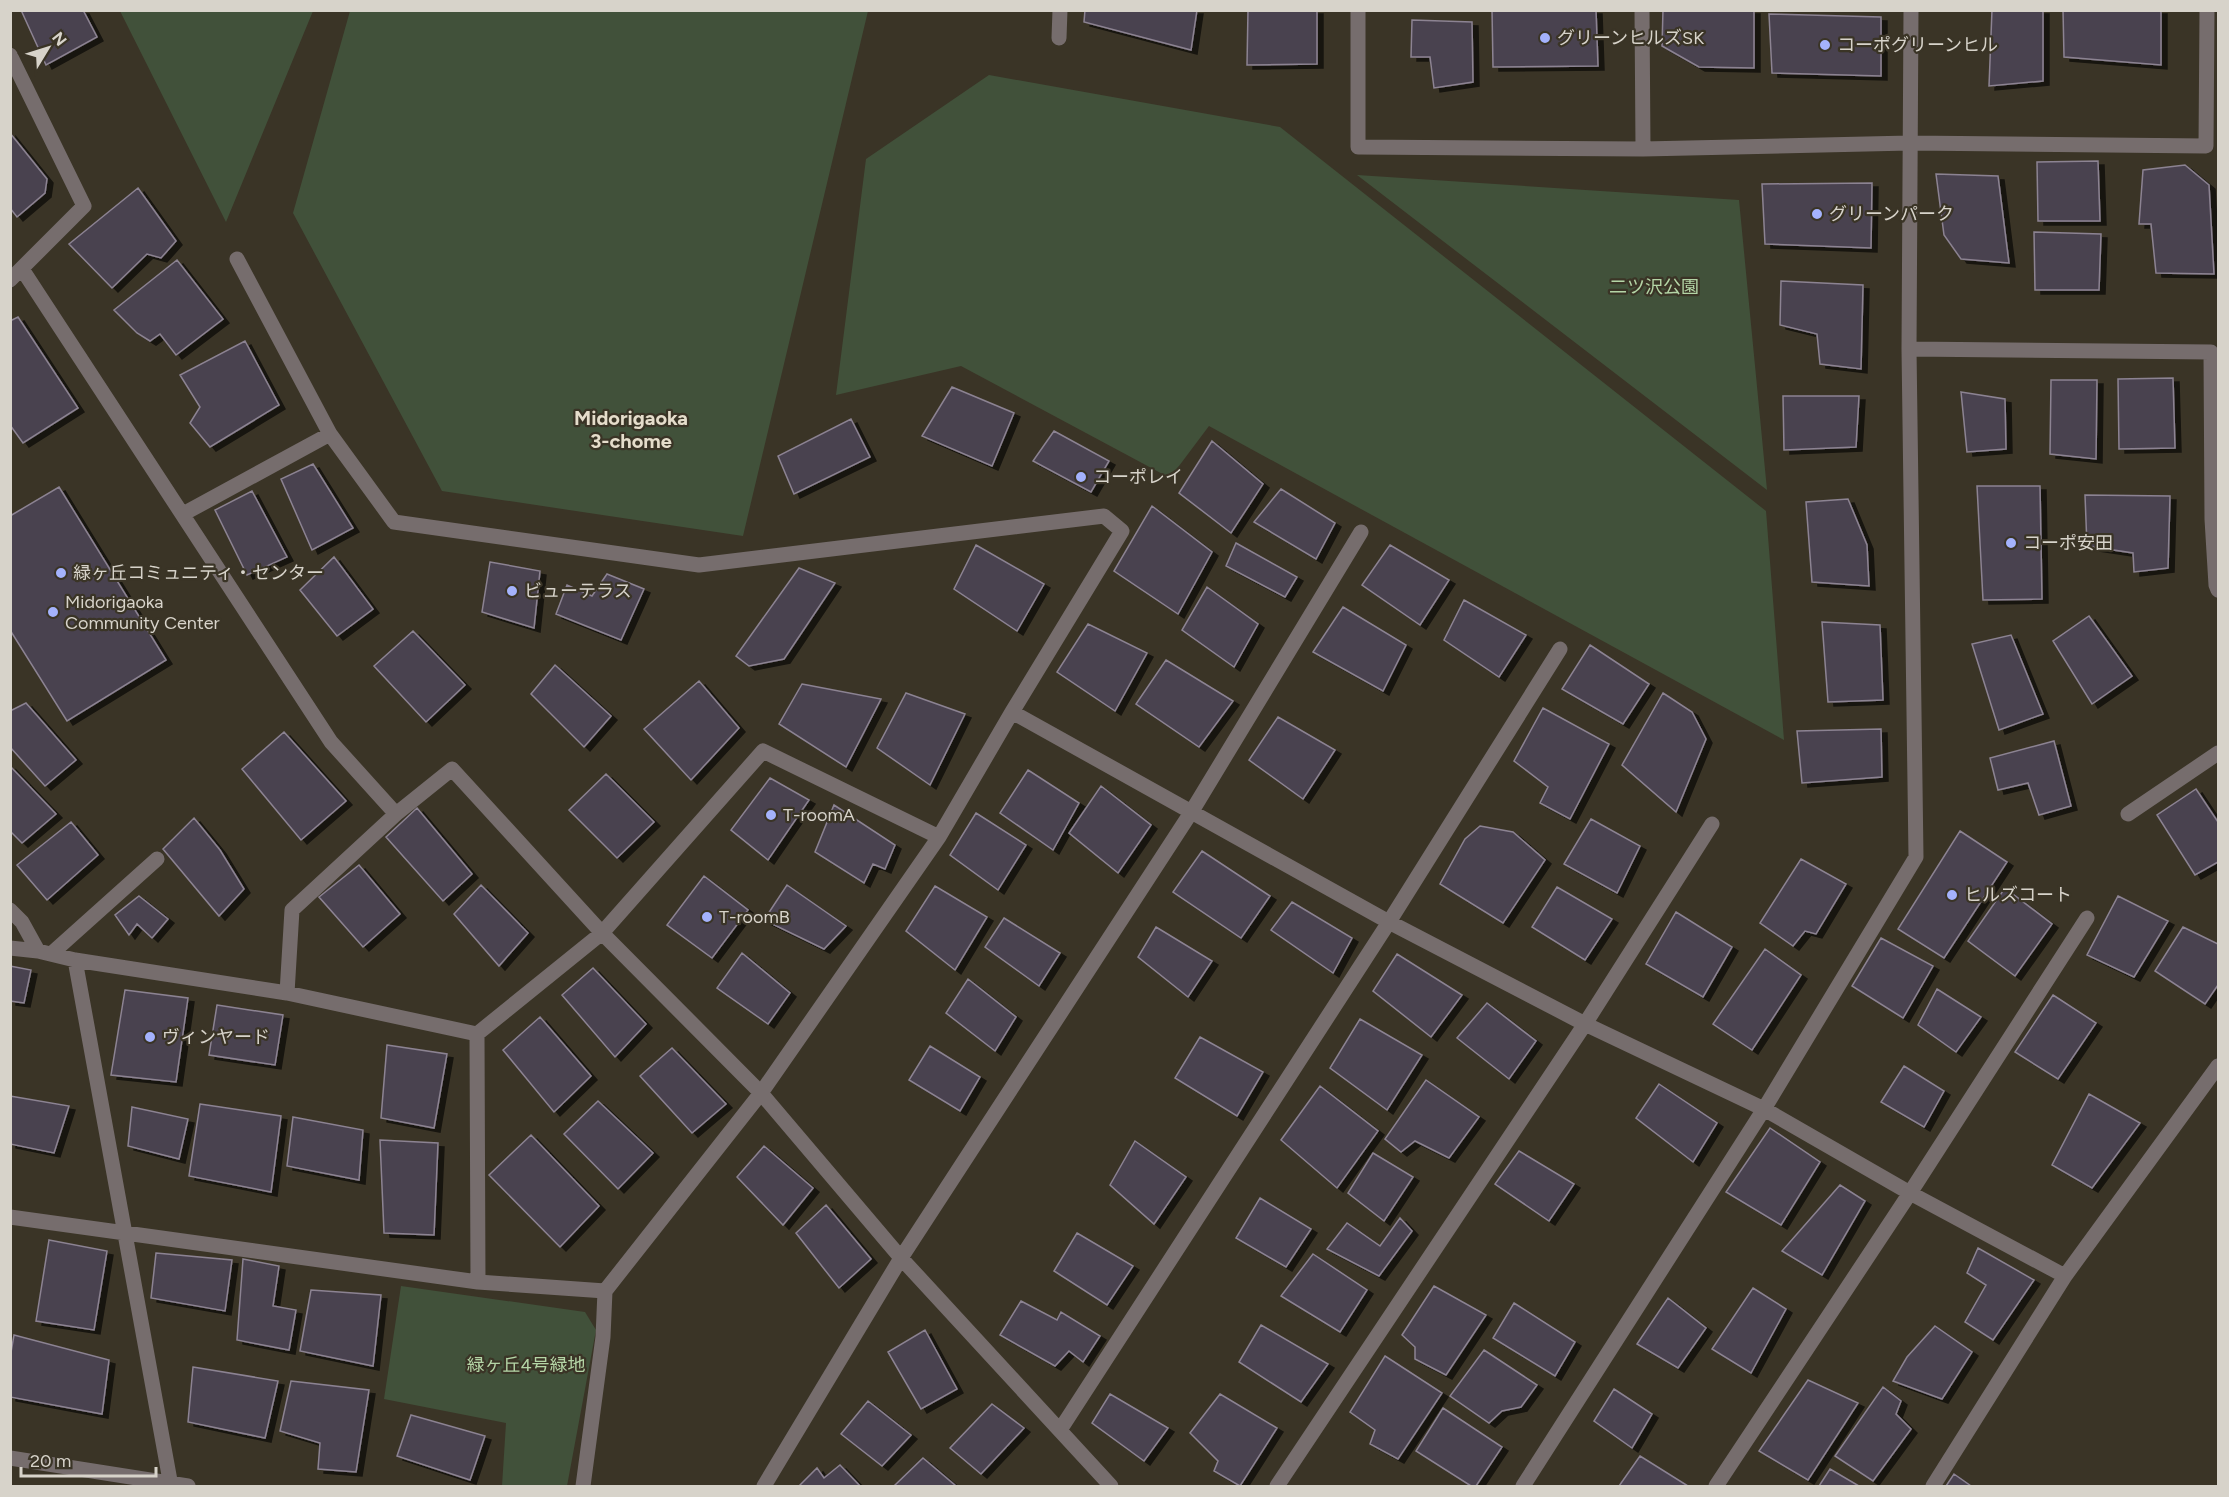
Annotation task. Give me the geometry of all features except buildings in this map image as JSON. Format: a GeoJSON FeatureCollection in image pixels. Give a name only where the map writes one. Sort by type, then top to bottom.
{"type":"FeatureCollection","features":[{"type":"Feature","properties":{"kind":"street"},"geometry":{"type":"LineString","coordinates":[[1059,38],[1060,10]]}},
{"type":"Feature","properties":{"kind":"street"},"geometry":{"type":"LineString","coordinates":[[1358,10],[1358,147],[1643,149],[1910,144],[2206,146],[2206,10]]}},
{"type":"Feature","properties":{"kind":"street"},"geometry":{"type":"LineString","coordinates":[[1642,10],[1643,149]]}},
{"type":"Feature","properties":{"kind":"street"},"geometry":{"type":"LineString","coordinates":[[1523,1486],[1764,1109],[1916,857],[1909,349],[1911,10]]}},
{"type":"Feature","properties":{"kind":"street"},"geometry":{"type":"LineString","coordinates":[[10,55],[84,206],[10,280]]}},
{"type":"Feature","properties":{"kind":"street"},"geometry":{"type":"LineString","coordinates":[[237,259],[330,434],[394,522],[699,565],[1104,516],[1122,531],[939,837],[761,1093],[605,1291],[603,1337],[583,1486]]}},
{"type":"Feature","properties":{"kind":"street"},"geometry":{"type":"LineString","coordinates":[[22,269],[331,742],[396,814]]}},
{"type":"Feature","properties":{"kind":"street"},"geometry":{"type":"LineString","coordinates":[[1909,349],[2211,352],[2212,519],[2218,590]]}},
{"type":"Feature","properties":{"kind":"street"},"geometry":{"type":"LineString","coordinates":[[183,514],[330,434]]}},
{"type":"Feature","properties":{"kind":"street"},"geometry":{"type":"LineString","coordinates":[[764,1486],[901,1257],[1192,812],[1361,532]]}},
{"type":"Feature","properties":{"kind":"street"},"geometry":{"type":"LineString","coordinates":[[1060,1430],[1389,922],[1560,649]]}},
{"type":"Feature","properties":{"kind":"street"},"geometry":{"type":"LineString","coordinates":[[1012,712],[1389,922],[1585,1024],[1764,1109],[1910,1193],[2065,1276]]}},
{"type":"Feature","properties":{"kind":"street"},"geometry":{"type":"LineString","coordinates":[[477,1034],[602,933],[763,751],[939,837]]}},
{"type":"Feature","properties":{"kind":"street"},"geometry":{"type":"LineString","coordinates":[[2128,814],[2218,753]]}},
{"type":"Feature","properties":{"kind":"street"},"geometry":{"type":"LineString","coordinates":[[287,993],[292,910],[396,814],[452,769],[602,933],[761,1093],[901,1257],[1111,1486]]}},
{"type":"Feature","properties":{"kind":"street"},"geometry":{"type":"LineString","coordinates":[[1277,1486],[1585,1024],[1712,824]]}},
{"type":"Feature","properties":{"kind":"street"},"geometry":{"type":"LineString","coordinates":[[45,952],[156,859]]}},
{"type":"Feature","properties":{"kind":"street"},"geometry":{"type":"LineString","coordinates":[[10,910],[45,952]]}},
{"type":"Feature","properties":{"kind":"street"},"geometry":{"type":"LineString","coordinates":[[1716,1486],[1910,1193],[2087,918]]}},
{"type":"Feature","properties":{"kind":"street"},"geometry":{"type":"LineString","coordinates":[[10,948],[287,993],[477,1034]]}},
{"type":"Feature","properties":{"kind":"street"},"geometry":{"type":"LineString","coordinates":[[75,960],[170,1485]]}},
{"type":"Feature","properties":{"kind":"street"},"geometry":{"type":"LineString","coordinates":[[477,1034],[478,1282]]}},
{"type":"Feature","properties":{"kind":"street"},"geometry":{"type":"LineString","coordinates":[[1933,1486],[2065,1276],[2218,1066]]}},
{"type":"Feature","properties":{"kind":"street"},"geometry":{"type":"LineString","coordinates":[[10,1216],[123,1234],[478,1282],[605,1291]]}},
{"type":"Feature","properties":{"kind":"street"},"geometry":{"type":"LineString","coordinates":[[10,1458],[170,1485],[188,1486]]}},
{"type":"Feature","properties":{"kind":"green space"},"geometry":{"type":"Polygon","coordinates":[[[120,11],[313,11],[226,222],[120,11]]]}},
{"type":"Feature","properties":{"kind":"green space"},"geometry":{"type":"Polygon","coordinates":[[[350,11],[868,11],[743,536],[442,491],[293,213],[350,11]]]}},
{"type":"Feature","properties":{"kind":"green space"},"geometry":{"type":"Polygon","coordinates":[[[989,75],[1280,127],[1766,511],[1784,740],[1209,426],[1170,478],[961,366],[836,395],[866,159],[989,75]]]}},
{"type":"Feature","properties":{"kind":"green space","name":"二ツ沢公園"},"geometry":{"type":"Polygon","coordinates":[[[1357,175],[1739,200],[1767,490],[1357,175]]]}},
{"type":"Feature","properties":{"kind":"green space","name":"緑ヶ丘4号緑地"},"geometry":{"type":"Polygon","coordinates":[[[401,1286],[585,1312],[596,1330],[567,1486],[502,1486],[506,1423],[384,1399],[401,1286]]]}},
{"type":"Feature","properties":{"kind":"place","name":"グリーンヒルズSK"},"geometry":{"type":"Point","coordinates":[1545,38]}},
{"type":"Feature","properties":{"kind":"place","name":"コーポグリーンヒル"},"geometry":{"type":"Point","coordinates":[1825,45]}},
{"type":"Feature","properties":{"kind":"place","name":"グリーンパーク"},"geometry":{"type":"Point","coordinates":[1817,214]}},
{"type":"Feature","properties":{"kind":"place","name":"コーポレイ"},"geometry":{"type":"Point","coordinates":[1081,477]}},
{"type":"Feature","properties":{"kind":"place","name":"コーポ安田"},"geometry":{"type":"Point","coordinates":[2011,543]}},
{"type":"Feature","properties":{"kind":"place","name":"緑ヶ丘コミュニティ・センター"},"geometry":{"type":"Point","coordinates":[61,573]}},
{"type":"Feature","properties":{"kind":"place","name":"ビューテラス"},"geometry":{"type":"Point","coordinates":[512,591]}},
{"type":"Feature","properties":{"kind":"place","name":"Midorigaoka Community Center"},"geometry":{"type":"Point","coordinates":[53,612]}},
{"type":"Feature","properties":{"kind":"place","name":"T-roomA"},"geometry":{"type":"Point","coordinates":[771,815]}},
{"type":"Feature","properties":{"kind":"place","name":"ヒルズコート"},"geometry":{"type":"Point","coordinates":[1952,895]}},
{"type":"Feature","properties":{"kind":"place","name":"T-roomB"},"geometry":{"type":"Point","coordinates":[707,917]}},
{"type":"Feature","properties":{"kind":"place","name":"ヴィンヤード"},"geometry":{"type":"Point","coordinates":[150,1037]}},
{"type":"Feature","properties":{"kind":"district","name":"Midorigaoka 3-chome"},"geometry":{"type":"Point","coordinates":[631,430]}}]}
